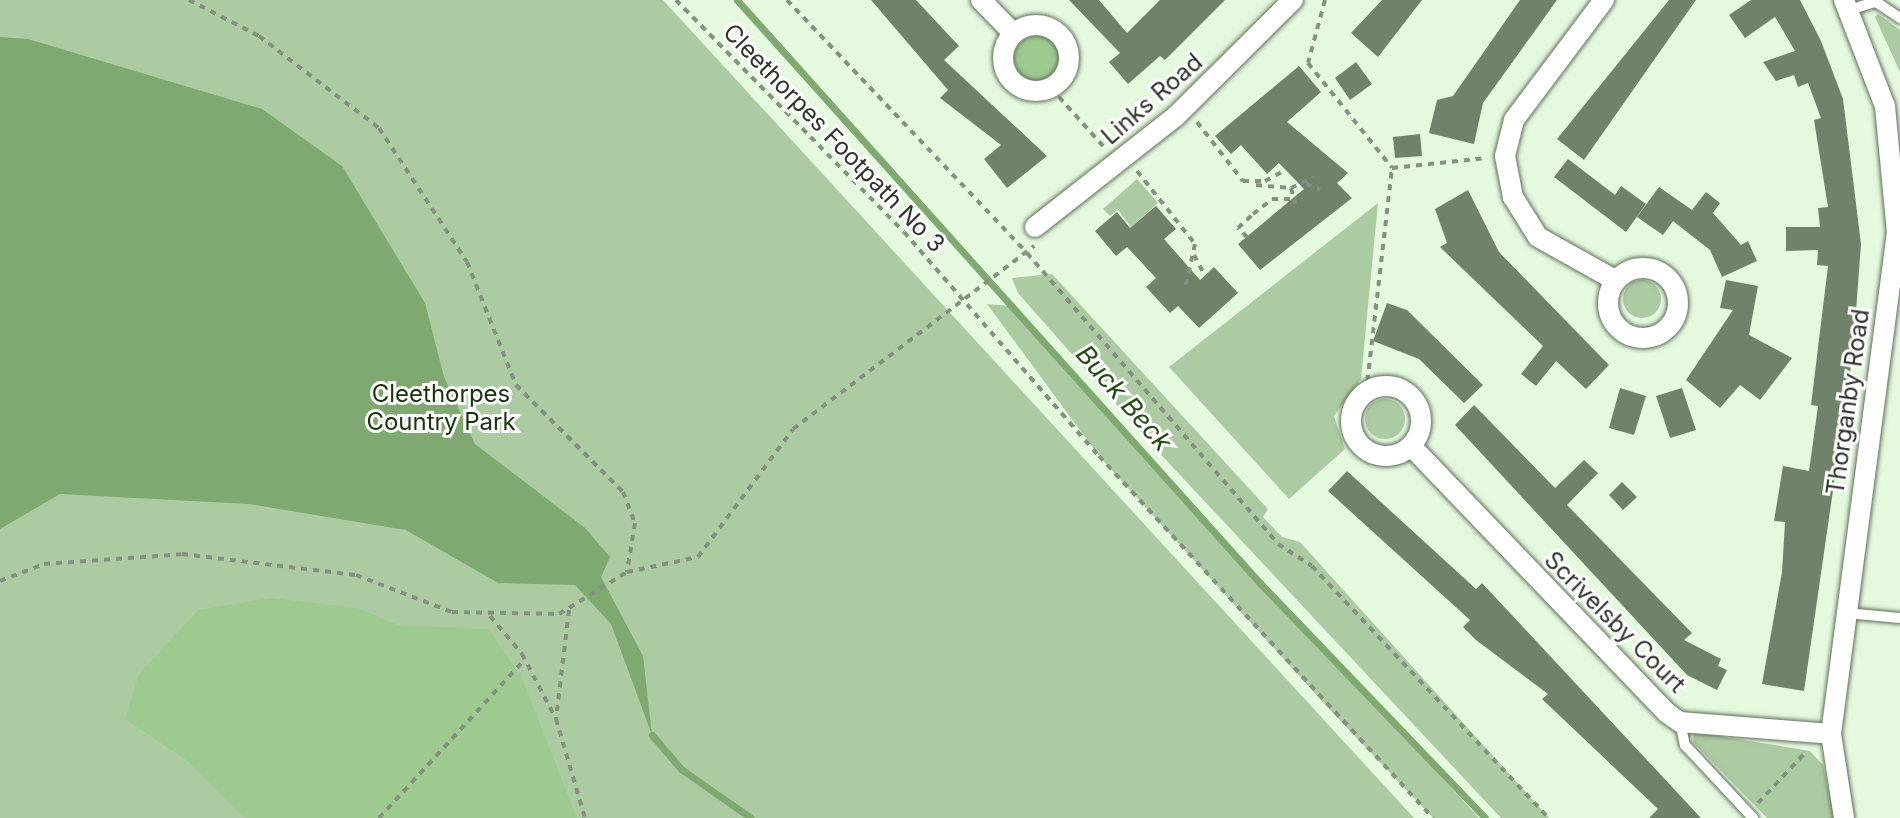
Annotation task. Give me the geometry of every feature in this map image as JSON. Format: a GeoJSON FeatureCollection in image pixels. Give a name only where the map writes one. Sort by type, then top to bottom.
{"type":"FeatureCollection","features":[{"type":"Feature","properties":{"kind":"street"},"geometry":{"type":"LineString","coordinates":[[981,0],[1013,33]]}},
{"type":"Feature","properties":{"kind":"street","name":"Links Road"},"geometry":{"type":"LineString","coordinates":[[1035,227],[1186,107],[1293,0]]}},
{"type":"Feature","properties":{"kind":"street"},"geometry":{"type":"LineString","coordinates":[[1604,0],[1514,120],[1505,156],[1513,197],[1538,237],[1615,280]]}},
{"type":"Feature","properties":{"kind":"street","name":"Thorganby Road"},"geometry":{"type":"LineString","coordinates":[[1844,818],[1825,733],[1846,613],[1897,232],[1893,103],[1846,5]]}},
{"type":"Feature","properties":{"kind":"street"},"geometry":{"type":"LineString","coordinates":[[1039,24],[1064,39],[1069,66],[1051,88],[1013,82],[1002,57],[1013,33],[1039,24]]}},
{"type":"Feature","properties":{"kind":"street"},"geometry":{"type":"LineString","coordinates":[[1396,386],[1412,395],[1420,430],[1411,446],[1375,455],[1359,445],[1351,409],[1366,393],[1396,386]]}},
{"type":"Feature","properties":{"kind":"street","name":"Scrivelsby Court"},"geometry":{"type":"LineString","coordinates":[[1411,446],[1680,722],[1825,733]]}},
{"type":"Feature","properties":{"kind":"lane"},"geometry":{"type":"LineString","coordinates":[[1846,5],[1876,2],[1900,18]]}},
{"type":"Feature","properties":{"kind":"lane"},"geometry":{"type":"LineString","coordinates":[[1846,613],[1900,618]]}},
{"type":"Feature","properties":{"kind":"lane"},"geometry":{"type":"LineString","coordinates":[[1680,722],[1685,745],[1750,816]]}},
{"type":"Feature","properties":{"kind":"path"},"geometry":{"type":"LineString","coordinates":[[189,0],[259,36],[379,128],[467,262],[516,385],[623,492],[635,523],[627,572]]}},
{"type":"Feature","properties":{"kind":"path","name":"Cleethorpes Footpath No 3"},"geometry":{"type":"LineString","coordinates":[[676,0],[904,232],[964,303],[1433,818]]}},
{"type":"Feature","properties":{"kind":"path"},"geometry":{"type":"LineString","coordinates":[[787,0],[1027,253],[1278,544],[1312,566],[1549,818]]}},
{"type":"Feature","properties":{"kind":"path"},"geometry":{"type":"LineString","coordinates":[[1325,0],[1308,63],[1392,168],[1366,393]]}},
{"type":"Feature","properties":{"kind":"path"},"geometry":{"type":"LineString","coordinates":[[1051,88],[1122,159],[1195,244],[1185,289]]}},
{"type":"Feature","properties":{"kind":"path"},"geometry":{"type":"LineString","coordinates":[[1186,107],[1250,183],[1291,188],[1306,184],[1314,177]]}},
{"type":"Feature","properties":{"kind":"path"},"geometry":{"type":"LineString","coordinates":[[1392,168],[1505,156]]}},
{"type":"Feature","properties":{"kind":"path"},"geometry":{"type":"LineString","coordinates":[[1250,183],[1286,170]]}},
{"type":"Feature","properties":{"kind":"path"},"geometry":{"type":"LineString","coordinates":[[1306,184],[1320,189]]}},
{"type":"Feature","properties":{"kind":"path"},"geometry":{"type":"LineString","coordinates":[[1247,237],[1238,228],[1272,199],[1293,201],[1291,188]]}},
{"type":"Feature","properties":{"kind":"path"},"geometry":{"type":"LineString","coordinates":[[1193,253],[1205,276]]}},
{"type":"Feature","properties":{"kind":"path"},"geometry":{"type":"LineString","coordinates":[[0,581],[44,564],[182,554],[344,572],[443,611],[546,616],[570,608],[627,572],[698,557],[793,429],[973,297],[1013,263]]}},
{"type":"Feature","properties":{"kind":"path"},"geometry":{"type":"LineString","coordinates":[[556,719],[570,608]]}},
{"type":"Feature","properties":{"kind":"path"},"geometry":{"type":"LineString","coordinates":[[488,615],[525,659],[556,719],[585,818]]}},
{"type":"Feature","properties":{"kind":"path"},"geometry":{"type":"LineString","coordinates":[[379,818],[525,659]]}},
{"type":"Feature","properties":{"kind":"path"},"geometry":{"type":"LineString","coordinates":[[1750,816],[1825,733]]}},
{"type":"Feature","properties":{"kind":"green space","name":"Cleethorpes Country Park"},"geometry":{"type":"Polygon","coordinates":[[[0,0],[663,0],[1414,818],[0,818],[0,0]]]}},
{"type":"Feature","properties":{"kind":"green space"},"geometry":{"type":"Polygon","coordinates":[[[1878,14],[1900,30],[1900,72],[1875,17],[1878,14]]]}},
{"type":"Feature","properties":{"kind":"green space"},"geometry":{"type":"Polygon","coordinates":[[[1137,179],[1158,203],[1131,227],[1118,210],[1110,216],[1103,209],[1137,179]]]}},
{"type":"Feature","properties":{"kind":"green space"},"geometry":{"type":"Polygon","coordinates":[[[1378,203],[1361,379],[1334,416],[1345,449],[1289,499],[1169,367],[1378,203]]]}},
{"type":"Feature","properties":{"kind":"green space"},"geometry":{"type":"Polygon","coordinates":[[[1052,274],[1268,509],[1263,517],[1282,537],[1300,542],[1549,818],[1501,818],[1150,443],[1018,293],[1012,278],[1052,274]]]}},
{"type":"Feature","properties":{"kind":"green space"},"geometry":{"type":"Polygon","coordinates":[[[1642,280],[1656,285],[1661,299],[1656,313],[1642,318],[1628,313],[1623,299],[1628,285],[1642,280]]]}},
{"type":"Feature","properties":{"kind":"green space"},"geometry":{"type":"Polygon","coordinates":[[[987,304],[1010,306],[1479,818],[1433,818],[1331,711],[1099,456],[987,304]]]}},
{"type":"Feature","properties":{"kind":"green space"},"geometry":{"type":"Polygon","coordinates":[[[1385,399],[1399,405],[1405,419],[1399,433],[1385,439],[1371,433],[1365,419],[1371,405],[1385,399]]]}},
{"type":"Feature","properties":{"kind":"green space"},"geometry":{"type":"Polygon","coordinates":[[[1694,732],[1810,751],[1823,765],[1834,818],[1767,818],[1693,742],[1694,732]]]}},
{"type":"Feature","properties":{"kind":"shaded area"},"geometry":{"type":"Polygon","coordinates":[[[1037,36],[1053,43],[1060,59],[1053,75],[1037,82],[1021,75],[1014,59],[1021,43],[1037,36]]]}},
{"type":"Feature","properties":{"kind":"shaded area"},"geometry":{"type":"Polygon","coordinates":[[[0,37],[28,39],[262,109],[342,166],[425,303],[444,377],[475,444],[585,528],[610,557],[601,577],[643,656],[652,735],[611,624],[575,585],[498,583],[406,530],[249,504],[60,494],[0,529],[0,37]]]}},
{"type":"Feature","properties":{"kind":"shaded area"},"geometry":{"type":"Polygon","coordinates":[[[271,598],[357,608],[398,625],[489,629],[522,678],[577,818],[245,818],[189,762],[125,719],[139,674],[198,610],[271,598]]]}},
{"type":"Feature","properties":{"kind":"building"},"geometry":{"type":"Polygon","coordinates":[[[871,0],[916,0],[959,46],[944,60],[1047,156],[1007,188],[984,159],[1001,145],[940,98],[948,90],[871,0]]]}},
{"type":"Feature","properties":{"kind":"building"},"geometry":{"type":"Polygon","coordinates":[[[1069,0],[1099,0],[1127,33],[1160,0],[1225,0],[1165,60],[1160,56],[1128,84],[1109,62],[1120,53],[1069,0]]]}},
{"type":"Feature","properties":{"kind":"building"},"geometry":{"type":"Polygon","coordinates":[[[1382,0],[1422,0],[1378,57],[1351,33],[1382,0]]]}},
{"type":"Feature","properties":{"kind":"building"},"geometry":{"type":"Polygon","coordinates":[[[1520,0],[1557,0],[1483,103],[1474,144],[1429,133],[1437,100],[1453,96],[1520,0]]]}},
{"type":"Feature","properties":{"kind":"building"},"geometry":{"type":"Polygon","coordinates":[[[1669,0],[1696,0],[1584,160],[1557,139],[1669,0]]]}},
{"type":"Feature","properties":{"kind":"building"},"geometry":{"type":"Polygon","coordinates":[[[1751,0],[1800,0],[1821,41],[1843,99],[1861,244],[1853,352],[1804,691],[1762,684],[1782,572],[1785,522],[1774,521],[1783,466],[1809,471],[1818,406],[1811,405],[1828,266],[1817,265],[1818,250],[1786,251],[1786,227],[1820,227],[1818,208],[1828,207],[1814,120],[1821,118],[1808,83],[1798,87],[1794,75],[1776,81],[1763,62],[1795,51],[1775,17],[1745,38],[1729,15],[1751,0]]]}},
{"type":"Feature","properties":{"kind":"building"},"geometry":{"type":"Polygon","coordinates":[[[1356,62],[1372,84],[1350,100],[1335,78],[1356,62]]]}},
{"type":"Feature","properties":{"kind":"building"},"geometry":{"type":"Polygon","coordinates":[[[1299,66],[1321,92],[1287,122],[1348,173],[1337,183],[1352,198],[1260,270],[1238,244],[1304,189],[1279,163],[1267,174],[1241,145],[1231,154],[1215,136],[1299,66]]]}},
{"type":"Feature","properties":{"kind":"building"},"geometry":{"type":"Polygon","coordinates":[[[1420,134],[1422,156],[1395,158],[1393,137],[1420,134]]]}},
{"type":"Feature","properties":{"kind":"building"},"geometry":{"type":"Polygon","coordinates":[[[1568,159],[1615,195],[1621,186],[1646,204],[1626,232],[1554,177],[1568,159]]]}},
{"type":"Feature","properties":{"kind":"building"},"geometry":{"type":"Polygon","coordinates":[[[1659,187],[1692,210],[1706,192],[1720,203],[1713,213],[1741,245],[1748,241],[1757,261],[1722,277],[1710,250],[1673,221],[1663,235],[1637,217],[1659,187]]]}},
{"type":"Feature","properties":{"kind":"building"},"geometry":{"type":"Polygon","coordinates":[[[1468,190],[1499,252],[1609,365],[1586,389],[1556,361],[1536,386],[1521,374],[1543,346],[1440,247],[1447,243],[1435,209],[1468,190]]]}},
{"type":"Feature","properties":{"kind":"building"},"geometry":{"type":"Polygon","coordinates":[[[1156,206],[1176,229],[1164,239],[1200,280],[1214,267],[1238,293],[1199,328],[1178,306],[1170,313],[1146,287],[1156,278],[1127,247],[1116,256],[1095,231],[1117,212],[1130,228],[1156,206]]]}},
{"type":"Feature","properties":{"kind":"building"},"geometry":{"type":"Polygon","coordinates":[[[1726,280],[1758,286],[1749,335],[1792,358],[1760,400],[1740,385],[1720,408],[1686,380],[1733,310],[1720,308],[1726,280]]]}},
{"type":"Feature","properties":{"kind":"building"},"geometry":{"type":"Polygon","coordinates":[[[1387,303],[1407,310],[1483,385],[1464,403],[1419,359],[1373,341],[1387,303]]]}},
{"type":"Feature","properties":{"kind":"building"},"geometry":{"type":"Polygon","coordinates":[[[1620,388],[1646,396],[1634,435],[1609,428],[1620,388]]]}},
{"type":"Feature","properties":{"kind":"building"},"geometry":{"type":"Polygon","coordinates":[[[1682,388],[1696,430],[1670,438],[1656,396],[1682,388]]]}},
{"type":"Feature","properties":{"kind":"building"},"geometry":{"type":"Polygon","coordinates":[[[1474,405],[1555,488],[1584,460],[1598,473],[1567,505],[1692,633],[1684,640],[1721,659],[1718,666],[1727,670],[1717,690],[1687,675],[1455,425],[1474,405]]]}},
{"type":"Feature","properties":{"kind":"building"},"geometry":{"type":"Polygon","coordinates":[[[1347,471],[1476,589],[1482,583],[1701,818],[1649,818],[1658,809],[1542,699],[1548,694],[1476,640],[1463,627],[1470,620],[1328,491],[1347,471]]]}},
{"type":"Feature","properties":{"kind":"building"},"geometry":{"type":"Polygon","coordinates":[[[1622,482],[1637,497],[1623,510],[1609,495],[1622,482]]]}},
{"type":"Feature","properties":{"kind":"waterway","name":"Buck Beck"},"geometry":{"type":"LineString","coordinates":[[737,0],[1260,583],[1485,818]]}},
{"type":"Feature","properties":{"kind":"waterway"},"geometry":{"type":"LineString","coordinates":[[652,735],[681,769],[751,818]]}}]}
